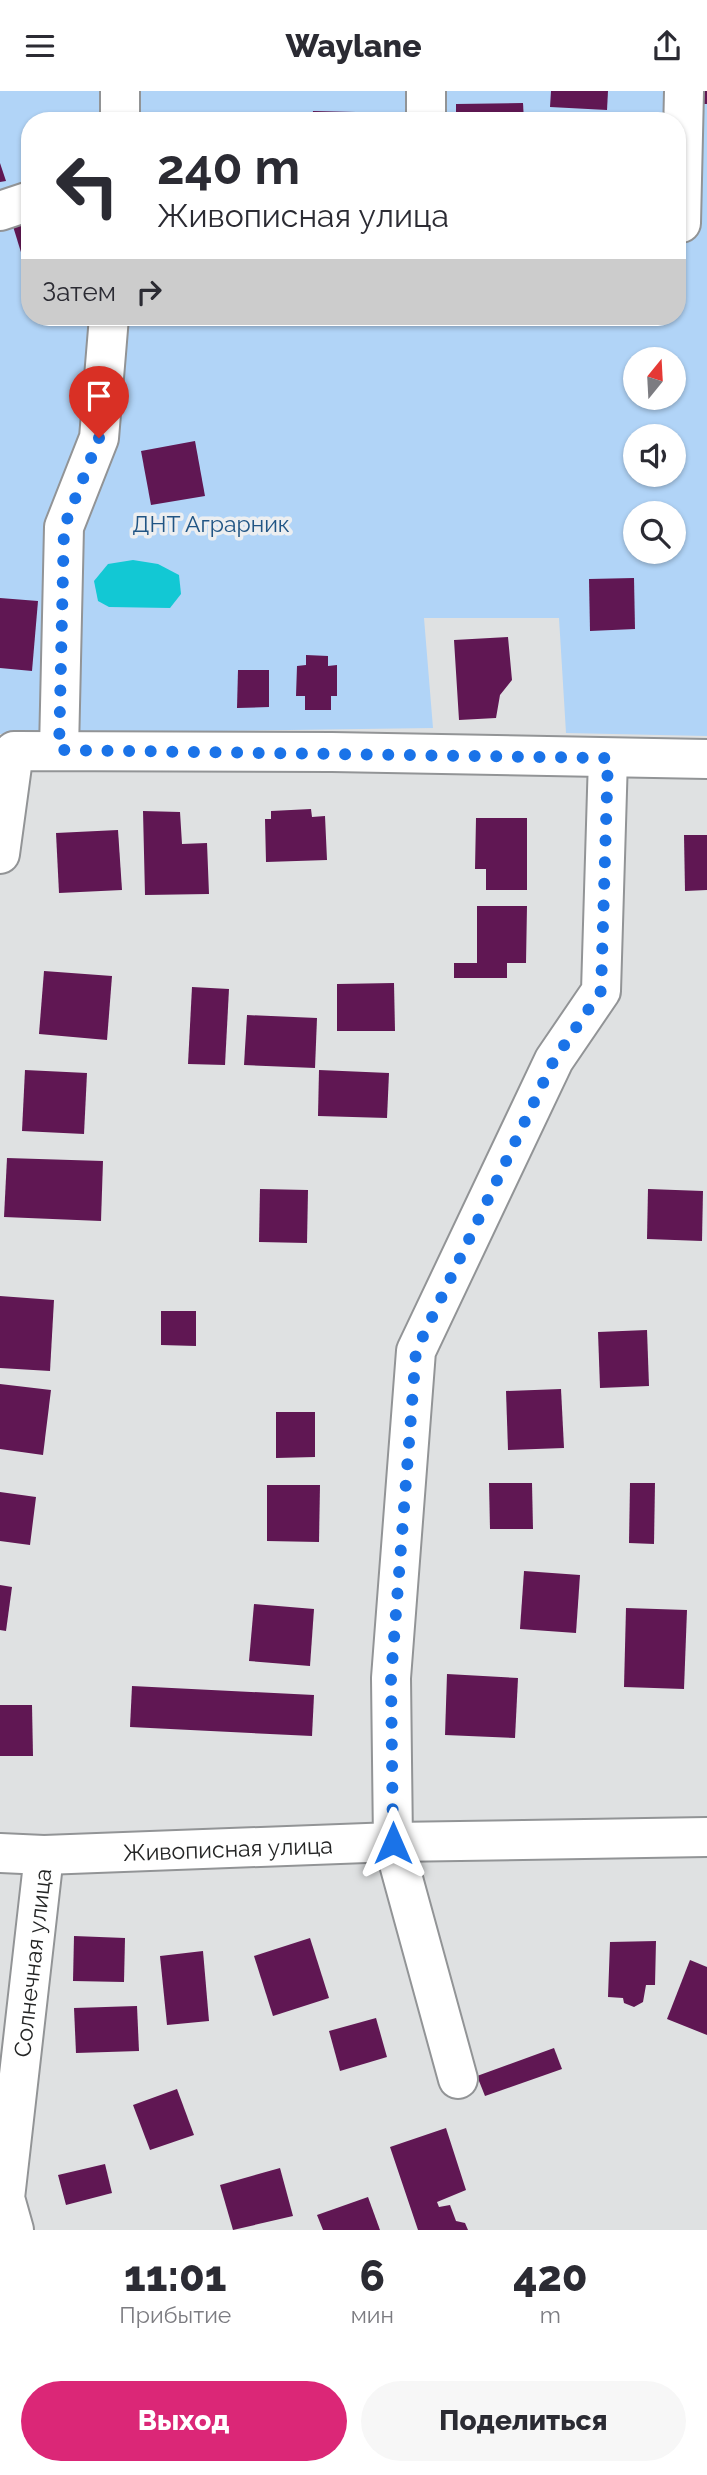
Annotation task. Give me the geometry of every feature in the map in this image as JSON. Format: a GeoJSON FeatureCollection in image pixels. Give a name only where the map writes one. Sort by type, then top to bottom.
{"type":"FeatureCollection","features":[{"type":"Feature","properties":{"kind":"street"},"geometry":{"type":"LineString","coordinates":[[120,112],[121,91]]}},
{"type":"Feature","properties":{"kind":"street"},"geometry":{"type":"LineString","coordinates":[[426,91],[426,112]]}},
{"type":"Feature","properties":{"kind":"street"},"geometry":{"type":"LineString","coordinates":[[684,91],[685,112]]}},
{"type":"Feature","properties":{"kind":"street"},"geometry":{"type":"LineString","coordinates":[[686,144],[689,224]]}},
{"type":"Feature","properties":{"kind":"street"},"geometry":{"type":"LineString","coordinates":[[0,211],[21,204]]}},
{"type":"Feature","properties":{"kind":"street"},"geometry":{"type":"LineString","coordinates":[[59,750],[64,527],[99,438],[108,326]]}},
{"type":"Feature","properties":{"kind":"street"},"geometry":{"type":"LineString","coordinates":[[0,854],[7,750],[707,759]]}},
{"type":"Feature","properties":{"kind":"street"},"geometry":{"type":"LineString","coordinates":[[458,2079],[393,1843],[391,1678],[416,1351],[554,1060],[601,991],[608,758]]}},
{"type":"Feature","properties":{"kind":"street","name":"Живописная улица"},"geometry":{"type":"LineString","coordinates":[[0,1853],[44,1855],[393,1843],[707,1837]]}},
{"type":"Feature","properties":{"kind":"street","name":"Солнечная улица"},"geometry":{"type":"LineString","coordinates":[[6,2209],[44,1855]]}},
{"type":"Feature","properties":{"kind":"green space","name":"ДНТ Аграрник"},"geometry":{"type":"Polygon","coordinates":[[[0,91],[707,91],[707,736],[566,733],[559,618],[424,618],[433,728],[0,734],[0,91]]]}},
{"type":"Feature","properties":{"kind":"water"},"geometry":{"type":"Polygon","coordinates":[[[133,560],[158,564],[179,575],[181,594],[170,608],[109,607],[98,601],[94,581],[108,564],[133,560]]]}},
{"type":"Feature","properties":{"kind":"building"},"geometry":{"type":"Polygon","coordinates":[[[551,91],[608,91],[607,110],[550,107],[551,91]]]}},
{"type":"Feature","properties":{"kind":"building"},"geometry":{"type":"Polygon","coordinates":[[[699,91],[707,91],[707,104],[699,104],[699,91]]]}},
{"type":"Feature","properties":{"kind":"building"},"geometry":{"type":"Polygon","coordinates":[[[523,103],[524,112],[456,112],[456,104],[523,103]]]}},
{"type":"Feature","properties":{"kind":"building"},"geometry":{"type":"Polygon","coordinates":[[[0,163],[6,181],[0,182],[0,163]]]}},
{"type":"Feature","properties":{"kind":"building"},"geometry":{"type":"Polygon","coordinates":[[[21,220],[21,252],[12,223],[21,220]]]}},
{"type":"Feature","properties":{"kind":"building"},"geometry":{"type":"Polygon","coordinates":[[[195,441],[205,496],[151,505],[141,451],[195,441]]]}},
{"type":"Feature","properties":{"kind":"building"},"geometry":{"type":"Polygon","coordinates":[[[634,578],[635,629],[590,631],[589,579],[634,578]]]}},
{"type":"Feature","properties":{"kind":"building"},"geometry":{"type":"Polygon","coordinates":[[[0,598],[38,601],[32,671],[0,668],[0,598]]]}},
{"type":"Feature","properties":{"kind":"building"},"geometry":{"type":"Polygon","coordinates":[[[508,637],[512,680],[500,695],[496,718],[459,720],[454,640],[508,637]]]}},
{"type":"Feature","properties":{"kind":"building"},"geometry":{"type":"Polygon","coordinates":[[[306,655],[328,656],[328,666],[337,665],[337,696],[331,696],[331,710],[305,710],[305,696],[296,696],[297,666],[306,665],[306,655]]]}},
{"type":"Feature","properties":{"kind":"building"},"geometry":{"type":"Polygon","coordinates":[[[238,670],[269,670],[269,707],[237,708],[238,670]]]}},
{"type":"Feature","properties":{"kind":"building"},"geometry":{"type":"Polygon","coordinates":[[[311,809],[312,817],[325,816],[327,860],[266,862],[265,819],[271,819],[271,811],[311,809]]]}},
{"type":"Feature","properties":{"kind":"building"},"geometry":{"type":"Polygon","coordinates":[[[143,811],[180,812],[182,844],[207,843],[209,894],[145,895],[143,811]]]}},
{"type":"Feature","properties":{"kind":"building"},"geometry":{"type":"Polygon","coordinates":[[[476,818],[527,818],[527,890],[486,890],[486,869],[475,869],[476,818]]]}},
{"type":"Feature","properties":{"kind":"building"},"geometry":{"type":"Polygon","coordinates":[[[118,830],[122,890],[59,893],[56,833],[118,830]]]}},
{"type":"Feature","properties":{"kind":"building"},"geometry":{"type":"Polygon","coordinates":[[[684,835],[707,835],[707,890],[685,891],[684,835]]]}},
{"type":"Feature","properties":{"kind":"building"},"geometry":{"type":"Polygon","coordinates":[[[477,906],[527,906],[526,963],[507,963],[507,978],[454,978],[454,963],[477,963],[477,906]]]}},
{"type":"Feature","properties":{"kind":"building"},"geometry":{"type":"Polygon","coordinates":[[[44,971],[112,976],[107,1040],[39,1034],[44,971]]]}},
{"type":"Feature","properties":{"kind":"building"},"geometry":{"type":"Polygon","coordinates":[[[394,983],[395,1031],[337,1031],[337,984],[394,983]]]}},
{"type":"Feature","properties":{"kind":"building"},"geometry":{"type":"Polygon","coordinates":[[[192,987],[229,989],[225,1065],[188,1064],[192,987]]]}},
{"type":"Feature","properties":{"kind":"building"},"geometry":{"type":"Polygon","coordinates":[[[247,1015],[317,1018],[315,1068],[244,1065],[247,1015]]]}},
{"type":"Feature","properties":{"kind":"building"},"geometry":{"type":"Polygon","coordinates":[[[25,1070],[87,1073],[84,1134],[22,1131],[25,1070]]]}},
{"type":"Feature","properties":{"kind":"building"},"geometry":{"type":"Polygon","coordinates":[[[319,1070],[389,1073],[387,1118],[318,1116],[319,1070]]]}},
{"type":"Feature","properties":{"kind":"building"},"geometry":{"type":"Polygon","coordinates":[[[7,1158],[103,1161],[101,1221],[4,1217],[7,1158]]]}},
{"type":"Feature","properties":{"kind":"building"},"geometry":{"type":"Polygon","coordinates":[[[260,1189],[308,1190],[307,1243],[259,1242],[260,1189]]]}},
{"type":"Feature","properties":{"kind":"building"},"geometry":{"type":"Polygon","coordinates":[[[648,1189],[703,1191],[702,1241],[647,1239],[648,1189]]]}},
{"type":"Feature","properties":{"kind":"building"},"geometry":{"type":"Polygon","coordinates":[[[0,1296],[54,1300],[50,1371],[0,1368],[0,1296]]]}},
{"type":"Feature","properties":{"kind":"building"},"geometry":{"type":"Polygon","coordinates":[[[161,1311],[196,1311],[196,1346],[161,1345],[161,1311]]]}},
{"type":"Feature","properties":{"kind":"building"},"geometry":{"type":"Polygon","coordinates":[[[647,1330],[649,1386],[600,1388],[598,1332],[647,1330]]]}},
{"type":"Feature","properties":{"kind":"building"},"geometry":{"type":"Polygon","coordinates":[[[0,1384],[51,1390],[43,1455],[0,1449],[0,1384]]]}},
{"type":"Feature","properties":{"kind":"building"},"geometry":{"type":"Polygon","coordinates":[[[561,1389],[564,1448],[508,1450],[506,1391],[561,1389]]]}},
{"type":"Feature","properties":{"kind":"building"},"geometry":{"type":"Polygon","coordinates":[[[276,1412],[315,1412],[315,1457],[276,1458],[276,1412]]]}},
{"type":"Feature","properties":{"kind":"building"},"geometry":{"type":"Polygon","coordinates":[[[489,1483],[532,1483],[533,1529],[490,1529],[489,1483]]]}},
{"type":"Feature","properties":{"kind":"building"},"geometry":{"type":"Polygon","coordinates":[[[630,1483],[655,1483],[654,1544],[629,1543],[630,1483]]]}},
{"type":"Feature","properties":{"kind":"building"},"geometry":{"type":"Polygon","coordinates":[[[267,1485],[320,1485],[319,1542],[267,1541],[267,1485]]]}},
{"type":"Feature","properties":{"kind":"building"},"geometry":{"type":"Polygon","coordinates":[[[0,1492],[36,1497],[30,1545],[0,1541],[0,1492]]]}},
{"type":"Feature","properties":{"kind":"building"},"geometry":{"type":"Polygon","coordinates":[[[524,1571],[580,1575],[576,1633],[520,1629],[524,1571]]]}},
{"type":"Feature","properties":{"kind":"building"},"geometry":{"type":"Polygon","coordinates":[[[0,1585],[12,1587],[6,1631],[0,1630],[0,1585]]]}},
{"type":"Feature","properties":{"kind":"building"},"geometry":{"type":"Polygon","coordinates":[[[254,1604],[314,1609],[310,1666],[249,1661],[254,1604]]]}},
{"type":"Feature","properties":{"kind":"building"},"geometry":{"type":"Polygon","coordinates":[[[626,1608],[687,1610],[684,1689],[624,1687],[626,1608]]]}},
{"type":"Feature","properties":{"kind":"building"},"geometry":{"type":"Polygon","coordinates":[[[447,1674],[518,1678],[515,1738],[445,1735],[447,1674]]]}},
{"type":"Feature","properties":{"kind":"building"},"geometry":{"type":"Polygon","coordinates":[[[132,1686],[314,1695],[312,1736],[130,1727],[132,1686]]]}},
{"type":"Feature","properties":{"kind":"building"},"geometry":{"type":"Polygon","coordinates":[[[0,1705],[32,1705],[33,1756],[0,1756],[0,1705]]]}},
{"type":"Feature","properties":{"kind":"building"},"geometry":{"type":"Polygon","coordinates":[[[74,1936],[125,1938],[124,1982],[73,1981],[74,1936]]]}},
{"type":"Feature","properties":{"kind":"building"},"geometry":{"type":"Polygon","coordinates":[[[310,1938],[329,1998],[273,2016],[254,1956],[310,1938]]]}},
{"type":"Feature","properties":{"kind":"building"},"geometry":{"type":"Polygon","coordinates":[[[656,1941],[655,1985],[646,1985],[643,2002],[634,2007],[624,2003],[623,1998],[608,1997],[610,1942],[656,1941]]]}},
{"type":"Feature","properties":{"kind":"building"},"geometry":{"type":"Polygon","coordinates":[[[203,1951],[209,2021],[167,2025],[160,1956],[203,1951]]]}},
{"type":"Feature","properties":{"kind":"building"},"geometry":{"type":"Polygon","coordinates":[[[690,1960],[707,1967],[707,2035],[667,2019],[690,1960]]]}},
{"type":"Feature","properties":{"kind":"building"},"geometry":{"type":"Polygon","coordinates":[[[137,2006],[139,2051],[76,2053],[74,2008],[137,2006]]]}},
{"type":"Feature","properties":{"kind":"building"},"geometry":{"type":"Polygon","coordinates":[[[376,2018],[387,2057],[340,2071],[329,2031],[376,2018]]]}},
{"type":"Feature","properties":{"kind":"building"},"geometry":{"type":"Polygon","coordinates":[[[554,2048],[562,2069],[485,2096],[477,2076],[554,2048]]]}},
{"type":"Feature","properties":{"kind":"building"},"geometry":{"type":"Polygon","coordinates":[[[177,2089],[194,2135],[150,2150],[133,2105],[177,2089]]]}},
{"type":"Feature","properties":{"kind":"building"},"geometry":{"type":"Polygon","coordinates":[[[446,2128],[466,2190],[437,2202],[439,2207],[450,2205],[456,2221],[465,2223],[468,2230],[418,2230],[390,2147],[446,2128]]]}},
{"type":"Feature","properties":{"kind":"building"},"geometry":{"type":"Polygon","coordinates":[[[105,2164],[112,2193],[66,2205],[58,2175],[105,2164]]]}},
{"type":"Feature","properties":{"kind":"building"},"geometry":{"type":"Polygon","coordinates":[[[280,2168],[293,2216],[233,2230],[220,2185],[280,2168]]]}},
{"type":"Feature","properties":{"kind":"building"},"geometry":{"type":"Polygon","coordinates":[[[368,2197],[380,2230],[323,2230],[317,2215],[368,2197]]]}},
{"type":"Feature","properties":{"kind":"route"},"geometry":{"type":"LineString","coordinates":[[99,438],[64,527],[59,750],[608,758],[601,991],[554,1060],[416,1351],[391,1678],[393,1843]]}}]}
